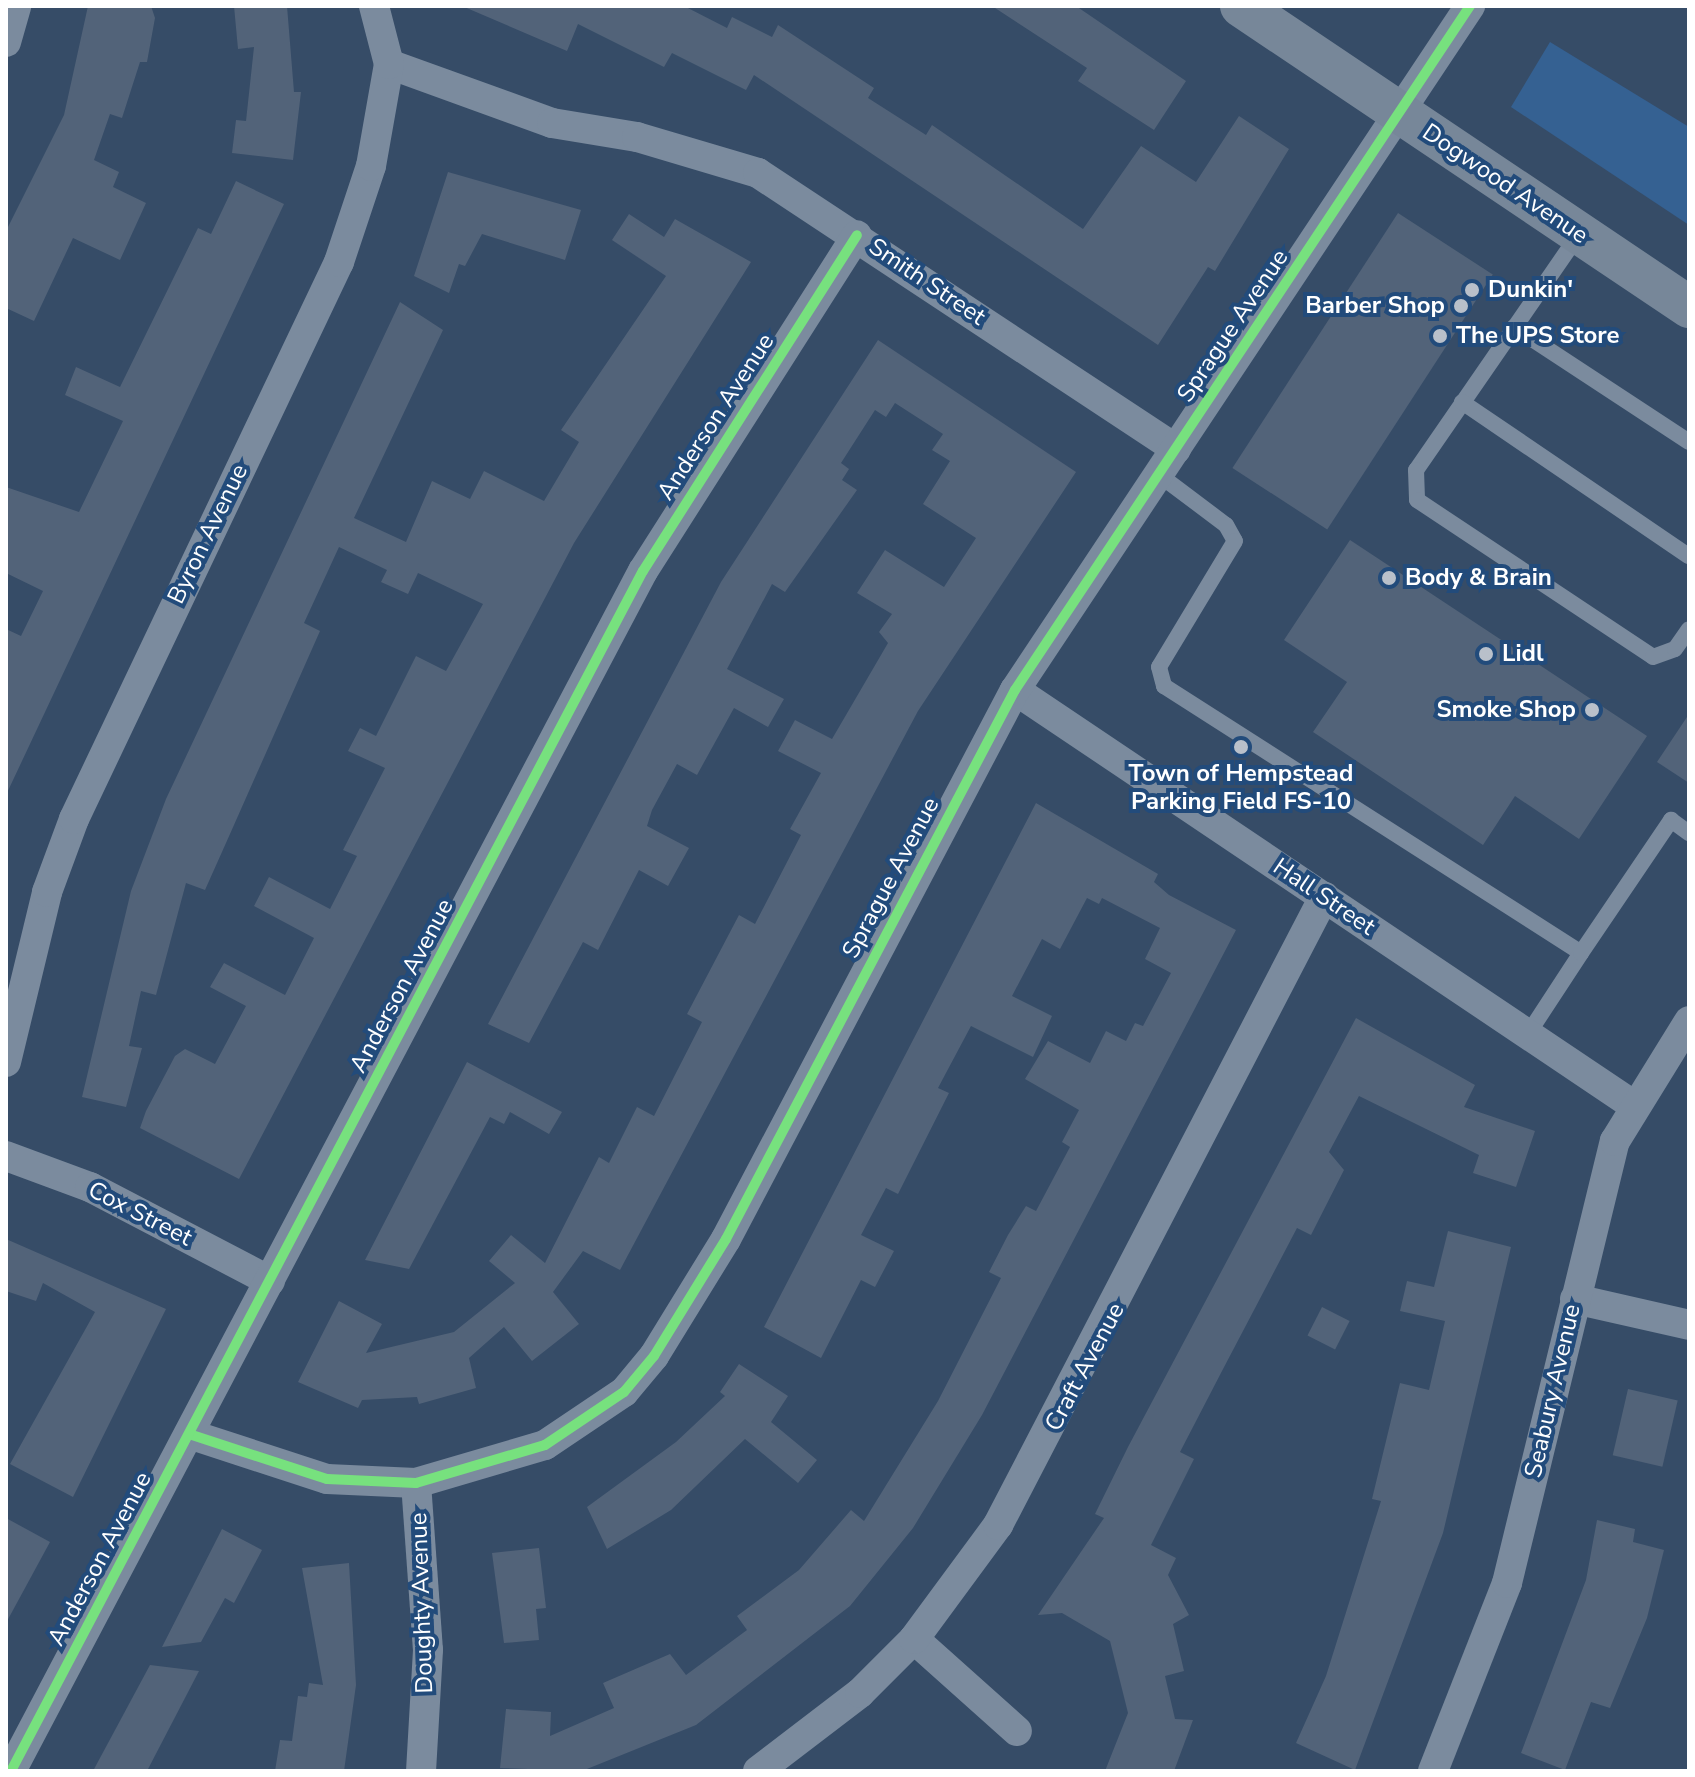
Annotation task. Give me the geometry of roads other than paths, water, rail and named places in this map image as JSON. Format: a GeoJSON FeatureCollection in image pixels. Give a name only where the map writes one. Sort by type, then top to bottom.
{"type":"FeatureCollection","features":[{"type":"Feature","properties":{"kind":"street"},"geometry":{"type":"LineString","coordinates":[[6,42],[16,6]]}},
{"type":"Feature","properties":{"kind":"street","name":"Byron Avenue"},"geometry":{"type":"LineString","coordinates":[[6,1062],[47,892],[74,819],[339,262],[371,166],[389,64],[374,6]]}},
{"type":"Feature","properties":{"kind":"street","name":"Dogwood Avenue"},"geometry":{"type":"LineString","coordinates":[[1241,6],[1689,307]]}},
{"type":"Feature","properties":{"kind":"street","name":"Sprague Avenue"},"geometry":{"type":"LineString","coordinates":[[189,1434],[327,1479],[416,1483],[545,1445],[624,1392],[654,1356],[726,1239],[1015,690],[1470,6]]}},
{"type":"Feature","properties":{"kind":"street","name":"Smith Street"},"geometry":{"type":"LineString","coordinates":[[389,64],[552,123],[730,161],[857,235],[1176,449]]}},
{"type":"Feature","properties":{"kind":"street","name":"Anderson Avenue"},"geometry":{"type":"LineString","coordinates":[[11,1771],[643,571],[857,235]]}},
{"type":"Feature","properties":{"kind":"street","name":"Hall Street"},"geometry":{"type":"LineString","coordinates":[[1015,690],[1633,1105]]}},
{"type":"Feature","properties":{"kind":"street","name":"Craft Avenue"},"geometry":{"type":"LineString","coordinates":[[758,1771],[860,1693],[914,1639],[1030,1469],[1324,897]]}},
{"type":"Feature","properties":{"kind":"street","name":"Seabury Avenue"},"geometry":{"type":"LineString","coordinates":[[1433,1771],[1507,1583],[1605,1173],[1633,1105],[1689,1021]]}},
{"type":"Feature","properties":{"kind":"street","name":"Cox Street"},"geometry":{"type":"LineString","coordinates":[[6,1156],[90,1187],[270,1281]]}},
{"type":"Feature","properties":{"kind":"street"},"geometry":{"type":"LineString","coordinates":[[1575,1299],[1689,1325]]}},
{"type":"Feature","properties":{"kind":"street","name":"Doughty Avenue"},"geometry":{"type":"LineString","coordinates":[[416,1483],[428,1650],[421,1771]]}},
{"type":"Feature","properties":{"kind":"street"},"geometry":{"type":"LineString","coordinates":[[914,1639],[1017,1731]]}},
{"type":"Feature","properties":{"kind":"lane"},"geometry":{"type":"LineString","coordinates":[[1579,234],[1416,470],[1417,500],[1653,657],[1675,649],[1689,629]]}},
{"type":"Feature","properties":{"kind":"lane"},"geometry":{"type":"LineString","coordinates":[[1514,327],[1689,442]]}},
{"type":"Feature","properties":{"kind":"lane"},"geometry":{"type":"LineString","coordinates":[[1462,402],[1689,556]]}},
{"type":"Feature","properties":{"kind":"lane"},"geometry":{"type":"LineString","coordinates":[[1158,474],[1226,525],[1235,541],[1159,667],[1164,686],[1581,953]]}},
{"type":"Feature","properties":{"kind":"lane"},"geometry":{"type":"LineString","coordinates":[[1528,1034],[1671,820],[1689,833]]}},
{"type":"Feature","properties":{"kind":"place","name":"Dunkin'"},"geometry":{"type":"Point","coordinates":[1472,290]}},
{"type":"Feature","properties":{"kind":"place","name":"Barber Shop"},"geometry":{"type":"Point","coordinates":[1461,306]}},
{"type":"Feature","properties":{"kind":"place","name":"The UPS Store"},"geometry":{"type":"Point","coordinates":[1440,336]}},
{"type":"Feature","properties":{"kind":"place","name":"Body & Brain"},"geometry":{"type":"Point","coordinates":[1389,578]}},
{"type":"Feature","properties":{"kind":"place","name":"Lidl"},"geometry":{"type":"Point","coordinates":[1486,654]}},
{"type":"Feature","properties":{"kind":"place","name":"Smoke Shop"},"geometry":{"type":"Point","coordinates":[1592,710]}},
{"type":"Feature","properties":{"kind":"place","name":"Town of Hempstead Parking Field FS-10"},"geometry":{"type":"Point","coordinates":[1241,747]}}]}
